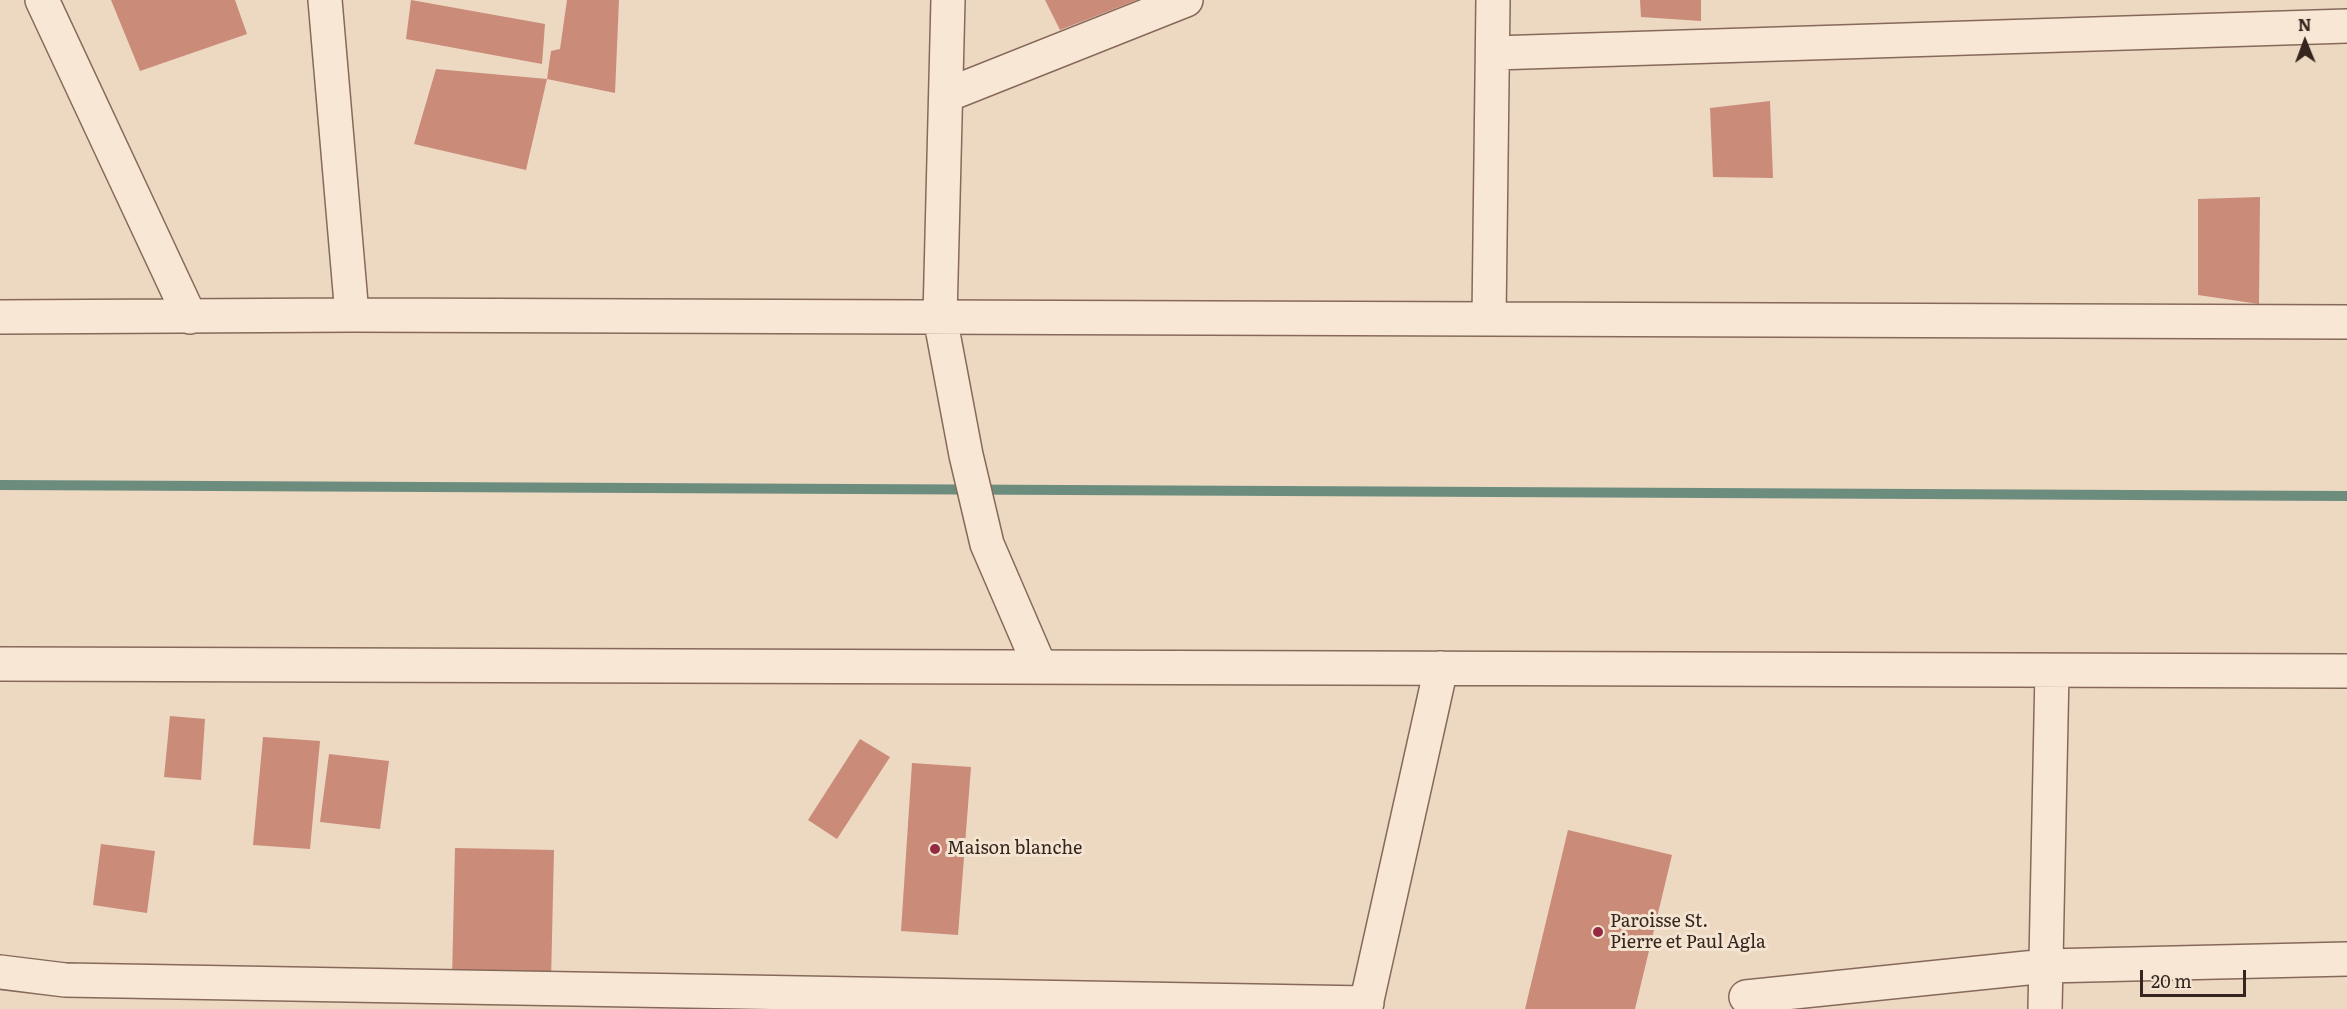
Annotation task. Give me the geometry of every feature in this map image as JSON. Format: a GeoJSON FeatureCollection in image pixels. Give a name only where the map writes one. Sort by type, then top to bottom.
{"type":"FeatureCollection","features":[{"type":"Feature","properties":{"kind":"street"},"geometry":{"type":"LineString","coordinates":[[42,0],[190,317]]}},
{"type":"Feature","properties":{"kind":"street"},"geometry":{"type":"LineString","coordinates":[[326,0],[352,315]]}},
{"type":"Feature","properties":{"kind":"street"},"geometry":{"type":"LineString","coordinates":[[948,0],[940,317],[966,455],[987,544],[1040,667]]}},
{"type":"Feature","properties":{"kind":"street"},"geometry":{"type":"LineString","coordinates":[[947,95],[1186,0]]}},
{"type":"Feature","properties":{"kind":"street"},"geometry":{"type":"LineString","coordinates":[[1490,319],[1493,0]]}},
{"type":"Feature","properties":{"kind":"street"},"geometry":{"type":"LineString","coordinates":[[1494,53],[2347,26]]}},
{"type":"Feature","properties":{"kind":"street"},"geometry":{"type":"LineString","coordinates":[[0,317],[352,315],[2347,322]]}},
{"type":"Feature","properties":{"kind":"street"},"geometry":{"type":"LineString","coordinates":[[0,664],[2347,671]]}},
{"type":"Feature","properties":{"kind":"street"},"geometry":{"type":"LineString","coordinates":[[0,972],[64,980],[1366,1006],[1441,668]]}},
{"type":"Feature","properties":{"kind":"street"},"geometry":{"type":"LineString","coordinates":[[2045,1009],[2052,671]]}},
{"type":"Feature","properties":{"kind":"street"},"geometry":{"type":"LineString","coordinates":[[1746,997],[2046,966],[2347,959]]}},
{"type":"Feature","properties":{"kind":"building"},"geometry":{"type":"Polygon","coordinates":[[[111,0],[235,0],[247,34],[140,71],[111,0]]]}},
{"type":"Feature","properties":{"kind":"building"},"geometry":{"type":"Polygon","coordinates":[[[411,0],[545,24],[542,64],[406,39],[411,0]]]}},
{"type":"Feature","properties":{"kind":"building"},"geometry":{"type":"Polygon","coordinates":[[[567,0],[619,0],[615,93],[547,79],[551,51],[560,49],[567,0]]]}},
{"type":"Feature","properties":{"kind":"building"},"geometry":{"type":"Polygon","coordinates":[[[1045,0],[1137,0],[1060,30],[1045,0]]]}},
{"type":"Feature","properties":{"kind":"building"},"geometry":{"type":"Polygon","coordinates":[[[1640,0],[1701,0],[1701,21],[1641,17],[1640,0]]]}},
{"type":"Feature","properties":{"kind":"building"},"geometry":{"type":"Polygon","coordinates":[[[436,69],[547,79],[526,170],[414,144],[436,69]]]}},
{"type":"Feature","properties":{"kind":"building"},"geometry":{"type":"Polygon","coordinates":[[[1770,101],[1773,178],[1713,177],[1710,108],[1770,101]]]}},
{"type":"Feature","properties":{"kind":"building"},"geometry":{"type":"Polygon","coordinates":[[[2260,197],[2259,304],[2198,295],[2198,199],[2260,197]]]}},
{"type":"Feature","properties":{"kind":"building"},"geometry":{"type":"Polygon","coordinates":[[[170,716],[205,719],[201,780],[164,777],[170,716]]]}},
{"type":"Feature","properties":{"kind":"building"},"geometry":{"type":"Polygon","coordinates":[[[263,737],[320,741],[310,849],[253,845],[263,737]]]}},
{"type":"Feature","properties":{"kind":"building"},"geometry":{"type":"Polygon","coordinates":[[[860,739],[890,757],[837,839],[808,820],[860,739]]]}},
{"type":"Feature","properties":{"kind":"building"},"geometry":{"type":"Polygon","coordinates":[[[329,754],[389,761],[380,829],[320,822],[329,754]]]}},
{"type":"Feature","properties":{"kind":"building","name":"Maison blanche"},"geometry":{"type":"Polygon","coordinates":[[[912,763],[971,767],[958,935],[901,931],[912,763]]]}},
{"type":"Feature","properties":{"kind":"building","name":"Paroisse St. Pierre et Paul Agla"},"geometry":{"type":"Polygon","coordinates":[[[1568,830],[1672,855],[1635,1009],[1525,1009],[1568,830]]]}},
{"type":"Feature","properties":{"kind":"building"},"geometry":{"type":"Polygon","coordinates":[[[101,844],[155,851],[147,913],[93,905],[101,844]]]}},
{"type":"Feature","properties":{"kind":"building"},"geometry":{"type":"Polygon","coordinates":[[[455,848],[554,850],[551,981],[452,979],[455,848]]]}},
{"type":"Feature","properties":{"kind":"waterway"},"geometry":{"type":"LineString","coordinates":[[0,485],[2347,496]]}},
{"type":"Feature","properties":{"kind":"place","name":"Maison blanche"},"geometry":{"type":"Point","coordinates":[935,849]}},
{"type":"Feature","properties":{"kind":"place","name":"Paroisse St. Pierre et Paul Agla"},"geometry":{"type":"Point","coordinates":[1598,932]}}]}
